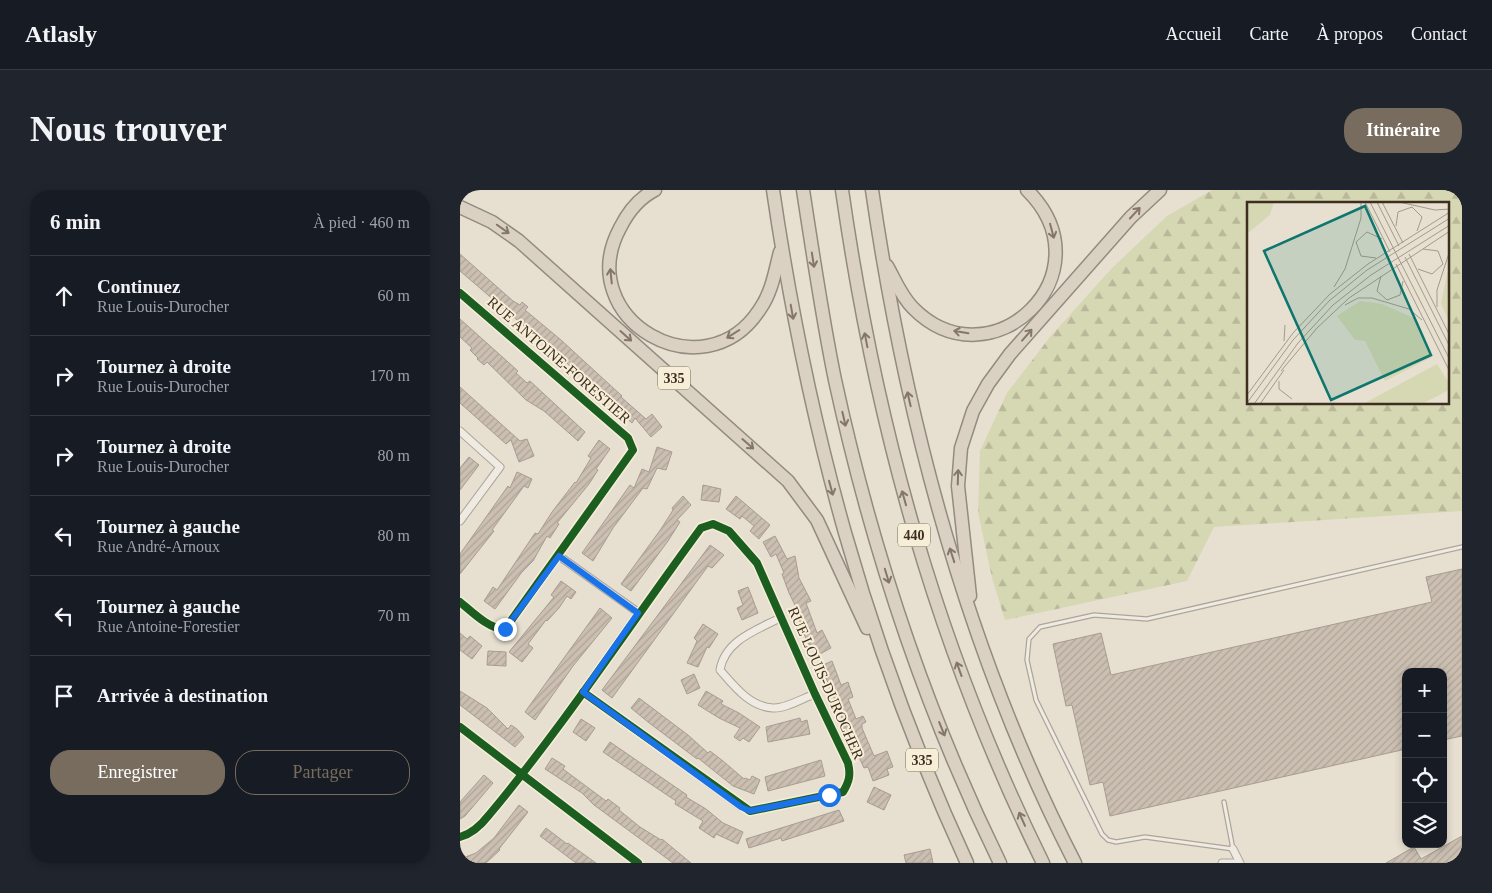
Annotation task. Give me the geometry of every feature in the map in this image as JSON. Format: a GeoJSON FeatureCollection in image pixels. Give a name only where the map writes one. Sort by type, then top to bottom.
{"type":"FeatureCollection","features":[{"type":"Feature","properties":{"kind":"highway"},"geometry":{"type":"LineString","coordinates":[[655,190],[636,204],[621,226],[614,241],[610,273],[617,301],[627,317],[640,330],[657,340],[676,346],[695,348],[714,344],[737,332],[752,321],[766,298],[781,247]]}},
{"type":"Feature","properties":{"kind":"highway"},"geometry":{"type":"LineString","coordinates":[[773,190],[801,359],[821,449],[854,568],[886,666]]}},
{"type":"Feature","properties":{"kind":"highway","name":"440"},"geometry":{"type":"LineString","coordinates":[[803,190],[834,373],[878,546],[903,626],[936,716],[1000,863]]}},
{"type":"Feature","properties":{"kind":"highway","name":"440"},"geometry":{"type":"LineString","coordinates":[[842,190],[872,372],[910,522],[939,612],[966,686],[1003,777],[1043,863]]}},
{"type":"Feature","properties":{"kind":"highway"},"geometry":{"type":"LineString","coordinates":[[872,190],[881,255],[899,351],[922,452],[944,531],[973,618],[1020,741],[1075,863]]}},
{"type":"Feature","properties":{"kind":"highway"},"geometry":{"type":"LineString","coordinates":[[881,255],[908,302],[933,323],[951,330],[972,334],[986,333],[1005,327],[1025,316],[1039,303],[1048,286],[1054,268],[1055,247],[1051,227],[1042,208],[1027,190]]}},
{"type":"Feature","properties":{"kind":"highway"},"geometry":{"type":"LineString","coordinates":[[973,618],[958,486],[962,448],[973,410],[990,380],[1010,354],[1126,223],[1160,190]]}},
{"type":"Feature","properties":{"kind":"highway","name":"335"},"geometry":{"type":"LineString","coordinates":[[460,207],[492,222],[520,241],[788,480],[817,520],[846,587],[886,666],[964,860]]}},
{"type":"Feature","properties":{"kind":"street","name":"RUE ANTOINE-FORESTIER"},"geometry":{"type":"LineString","coordinates":[[460,293],[628,438],[633,450],[505,629],[499,629],[460,602]]}},
{"type":"Feature","properties":{"kind":"street"},"geometry":{"type":"LineString","coordinates":[[460,431],[500,466],[460,522]]}},
{"type":"Feature","properties":{"kind":"street","name":"RUE LOUIS-DUROCHER"},"geometry":{"type":"LineString","coordinates":[[460,837],[468,835],[488,816],[583,692],[701,528],[713,524],[728,532],[757,563],[848,763],[851,774],[848,784],[843,792],[750,811],[741,807],[583,692]]}},
{"type":"Feature","properties":{"kind":"street"},"geometry":{"type":"LineString","coordinates":[[559,556],[638,613]]}},
{"type":"Feature","properties":{"kind":"street","name":"RUE LOUIS-DUROCHER"},"geometry":{"type":"LineString","coordinates":[[782,617],[739,639],[722,657],[720,670],[739,692],[760,705],[775,709],[815,694]]}},
{"type":"Feature","properties":{"kind":"street"},"geometry":{"type":"LineString","coordinates":[[460,728],[522,772],[638,863]]}},
{"type":"Feature","properties":{"kind":"street"},"geometry":{"type":"LineString","coordinates":[[1233,849],[1240,863]]}},
{"type":"Feature","properties":{"kind":"street"},"geometry":{"type":"LineString","coordinates":[[1222,863],[1233,863]]}},
{"type":"Feature","properties":{"kind":"lane"},"geometry":{"type":"LineString","coordinates":[[1224,802],[1233,849],[1145,837],[1116,842],[1108,840],[1102,834],[1036,700],[1026,660],[1029,639],[1040,627],[1060,622],[1094,615],[1147,619],[1462,547]]}},
{"type":"Feature","properties":{"kind":"green space"},"geometry":{"type":"Polygon","coordinates":[[[1212,190],[1462,190],[1462,511],[1214,527],[1187,581],[1005,620],[992,578],[978,512],[980,451],[1007,393],[1050,337],[1112,268],[1167,216],[1212,190]]]}},
{"type":"Feature","properties":{"kind":"building"},"geometry":{"type":"Polygon","coordinates":[[[460,254],[513,301],[520,305],[522,302],[528,307],[525,310],[561,340],[646,419],[652,414],[662,427],[651,437],[635,418],[632,423],[558,355],[460,271],[460,254]]]}},
{"type":"Feature","properties":{"kind":"building"},"geometry":{"type":"Polygon","coordinates":[[[460,319],[518,371],[516,373],[527,383],[530,381],[585,432],[578,441],[544,411],[526,400],[487,362],[484,365],[477,359],[470,350],[472,348],[460,337],[460,319]]]}},
{"type":"Feature","properties":{"kind":"building"},"geometry":{"type":"Polygon","coordinates":[[[460,387],[520,441],[527,439],[534,456],[519,462],[511,440],[506,444],[460,403],[460,387]]]}},
{"type":"Feature","properties":{"kind":"building"},"geometry":{"type":"Polygon","coordinates":[[[599,440],[610,449],[596,469],[598,470],[557,523],[559,524],[550,538],[547,536],[533,561],[522,572],[495,609],[484,601],[493,587],[497,590],[535,533],[538,534],[552,512],[576,483],[591,458],[588,456],[599,440]]]}},
{"type":"Feature","properties":{"kind":"building"},"geometry":{"type":"Polygon","coordinates":[[[657,447],[672,452],[666,470],[657,468],[647,489],[643,488],[613,528],[593,561],[582,553],[630,485],[634,488],[642,469],[649,472],[657,447]]]}},
{"type":"Feature","properties":{"kind":"building"},"geometry":{"type":"Polygon","coordinates":[[[469,457],[479,465],[460,490],[460,468],[469,457]]]}},
{"type":"Feature","properties":{"kind":"building"},"geometry":{"type":"Polygon","coordinates":[[[517,472],[532,479],[528,488],[524,486],[492,530],[494,531],[460,574],[460,554],[508,486],[510,488],[517,472]]]}},
{"type":"Feature","properties":{"kind":"building"},"geometry":{"type":"Polygon","coordinates":[[[703,485],[721,489],[719,502],[701,500],[703,485]]]}},
{"type":"Feature","properties":{"kind":"building"},"geometry":{"type":"Polygon","coordinates":[[[683,496],[691,505],[677,520],[680,522],[668,541],[631,591],[621,584],[661,529],[673,510],[672,508],[683,496]]]}},
{"type":"Feature","properties":{"kind":"building"},"geometry":{"type":"Polygon","coordinates":[[[736,496],[770,525],[759,539],[750,531],[754,526],[742,516],[740,519],[726,509],[736,496]]]}},
{"type":"Feature","properties":{"kind":"building"},"geometry":{"type":"Polygon","coordinates":[[[775,536],[787,559],[795,556],[799,578],[811,601],[806,603],[817,633],[822,630],[831,648],[818,655],[812,644],[809,645],[806,639],[798,616],[800,615],[789,593],[782,574],[784,573],[776,554],[771,557],[763,542],[775,536]]]}},
{"type":"Feature","properties":{"kind":"building"},"geometry":{"type":"Polygon","coordinates":[[[710,545],[724,555],[712,568],[708,566],[612,698],[602,690],[710,545]]]}},
{"type":"Feature","properties":{"kind":"building"},"geometry":{"type":"Polygon","coordinates":[[[1462,569],[1462,736],[1447,739],[1447,668],[1402,668],[1402,750],[1110,816],[1103,782],[1090,785],[1072,705],[1066,706],[1053,644],[1101,633],[1111,675],[1432,602],[1426,577],[1462,569]]]}},
{"type":"Feature","properties":{"kind":"building"},"geometry":{"type":"Polygon","coordinates":[[[561,581],[576,592],[571,599],[567,596],[559,608],[546,620],[528,644],[533,648],[522,662],[509,652],[554,597],[551,595],[561,581]]]}},
{"type":"Feature","properties":{"kind":"building"},"geometry":{"type":"Polygon","coordinates":[[[748,587],[758,613],[742,620],[737,608],[743,605],[738,591],[748,587]]]}},
{"type":"Feature","properties":{"kind":"building"},"geometry":{"type":"Polygon","coordinates":[[[600,608],[612,618],[573,666],[535,720],[525,712],[600,608]]]}},
{"type":"Feature","properties":{"kind":"building"},"geometry":{"type":"Polygon","coordinates":[[[703,624],[718,634],[709,648],[707,647],[698,667],[687,663],[697,641],[694,638],[703,624]]]}},
{"type":"Feature","properties":{"kind":"building"},"geometry":{"type":"Polygon","coordinates":[[[460,633],[467,639],[470,636],[482,646],[472,659],[460,650],[460,633]]]}},
{"type":"Feature","properties":{"kind":"building"},"geometry":{"type":"Polygon","coordinates":[[[488,651],[506,652],[506,666],[487,665],[488,651]]]}},
{"type":"Feature","properties":{"kind":"building"},"geometry":{"type":"Polygon","coordinates":[[[832,661],[841,685],[848,682],[853,697],[848,699],[856,719],[863,716],[866,722],[862,724],[862,728],[874,756],[887,751],[893,767],[887,769],[889,775],[873,781],[868,767],[864,768],[849,734],[846,735],[841,726],[844,724],[840,712],[821,666],[832,661]]]}},
{"type":"Feature","properties":{"kind":"building"},"geometry":{"type":"Polygon","coordinates":[[[694,674],[700,688],[687,694],[681,680],[694,674]]]}},
{"type":"Feature","properties":{"kind":"building"},"geometry":{"type":"Polygon","coordinates":[[[460,691],[487,708],[508,729],[511,725],[524,737],[515,747],[460,705],[460,691]]]}},
{"type":"Feature","properties":{"kind":"building"},"geometry":{"type":"Polygon","coordinates":[[[706,691],[723,701],[721,704],[760,727],[749,742],[743,738],[740,741],[734,737],[740,728],[698,705],[706,691]]]}},
{"type":"Feature","properties":{"kind":"building"},"geometry":{"type":"Polygon","coordinates":[[[639,698],[744,779],[750,780],[752,776],[760,780],[754,794],[733,786],[631,708],[639,698]]]}},
{"type":"Feature","properties":{"kind":"building"},"geometry":{"type":"Polygon","coordinates":[[[800,718],[801,722],[807,720],[810,734],[768,742],[766,727],[800,718]]]}},
{"type":"Feature","properties":{"kind":"building"},"geometry":{"type":"Polygon","coordinates":[[[581,719],[595,728],[586,741],[573,732],[581,719]]]}},
{"type":"Feature","properties":{"kind":"building"},"geometry":{"type":"Polygon","coordinates":[[[610,742],[687,795],[686,797],[706,809],[723,823],[743,832],[738,844],[716,834],[714,838],[699,828],[703,821],[675,804],[676,801],[603,752],[610,742]]]}},
{"type":"Feature","properties":{"kind":"building"},"geometry":{"type":"Polygon","coordinates":[[[552,758],[565,766],[563,769],[606,801],[608,799],[640,827],[662,839],[691,863],[673,863],[594,805],[582,793],[545,769],[552,758]]]}},
{"type":"Feature","properties":{"kind":"building"},"geometry":{"type":"Polygon","coordinates":[[[821,760],[825,776],[768,791],[765,777],[821,760]]]}},
{"type":"Feature","properties":{"kind":"building"},"geometry":{"type":"Polygon","coordinates":[[[484,775],[493,783],[465,816],[460,819],[460,802],[484,775]]]}},
{"type":"Feature","properties":{"kind":"building"},"geometry":{"type":"Polygon","coordinates":[[[874,787],[891,795],[884,810],[867,802],[874,787]]]}},
{"type":"Feature","properties":{"kind":"building"},"geometry":{"type":"Polygon","coordinates":[[[519,805],[528,812],[500,850],[486,863],[460,863],[460,859],[476,853],[494,838],[519,805]]]}},
{"type":"Feature","properties":{"kind":"building"},"geometry":{"type":"Polygon","coordinates":[[[839,810],[844,821],[782,841],[781,838],[749,848],[746,839],[839,810]]]}},
{"type":"Feature","properties":{"kind":"building"},"geometry":{"type":"Polygon","coordinates":[[[546,828],[596,863],[576,863],[540,836],[546,828]]]}},
{"type":"Feature","properties":{"kind":"building"},"geometry":{"type":"Polygon","coordinates":[[[1462,836],[1462,863],[1386,863],[1412,848],[1415,848],[1421,859],[1441,848],[1447,848],[1447,844],[1462,836]]]}},
{"type":"Feature","properties":{"kind":"building"},"geometry":{"type":"Polygon","coordinates":[[[930,849],[933,863],[906,863],[904,855],[930,849]]]}},
{"type":"Feature","properties":{"kind":"cycle path"},"geometry":{"type":"LineString","coordinates":[[460,293],[628,438],[633,450],[505,629],[487,623],[460,602]]}},
{"type":"Feature","properties":{"kind":"cycle path"},"geometry":{"type":"LineString","coordinates":[[460,837],[472,831],[483,822],[517,780],[571,709],[597,673],[701,528],[713,524],[729,531],[757,563],[848,763],[848,782],[843,792],[750,811],[583,692]]}},
{"type":"Feature","properties":{"kind":"cycle path"},"geometry":{"type":"LineString","coordinates":[[460,727],[638,863]]}},
{"type":"Feature","properties":{"kind":"route"},"geometry":{"type":"LineString","coordinates":[[505,629],[559,556],[638,613],[583,692],[741,807],[750,811],[829,795]]}}]}
